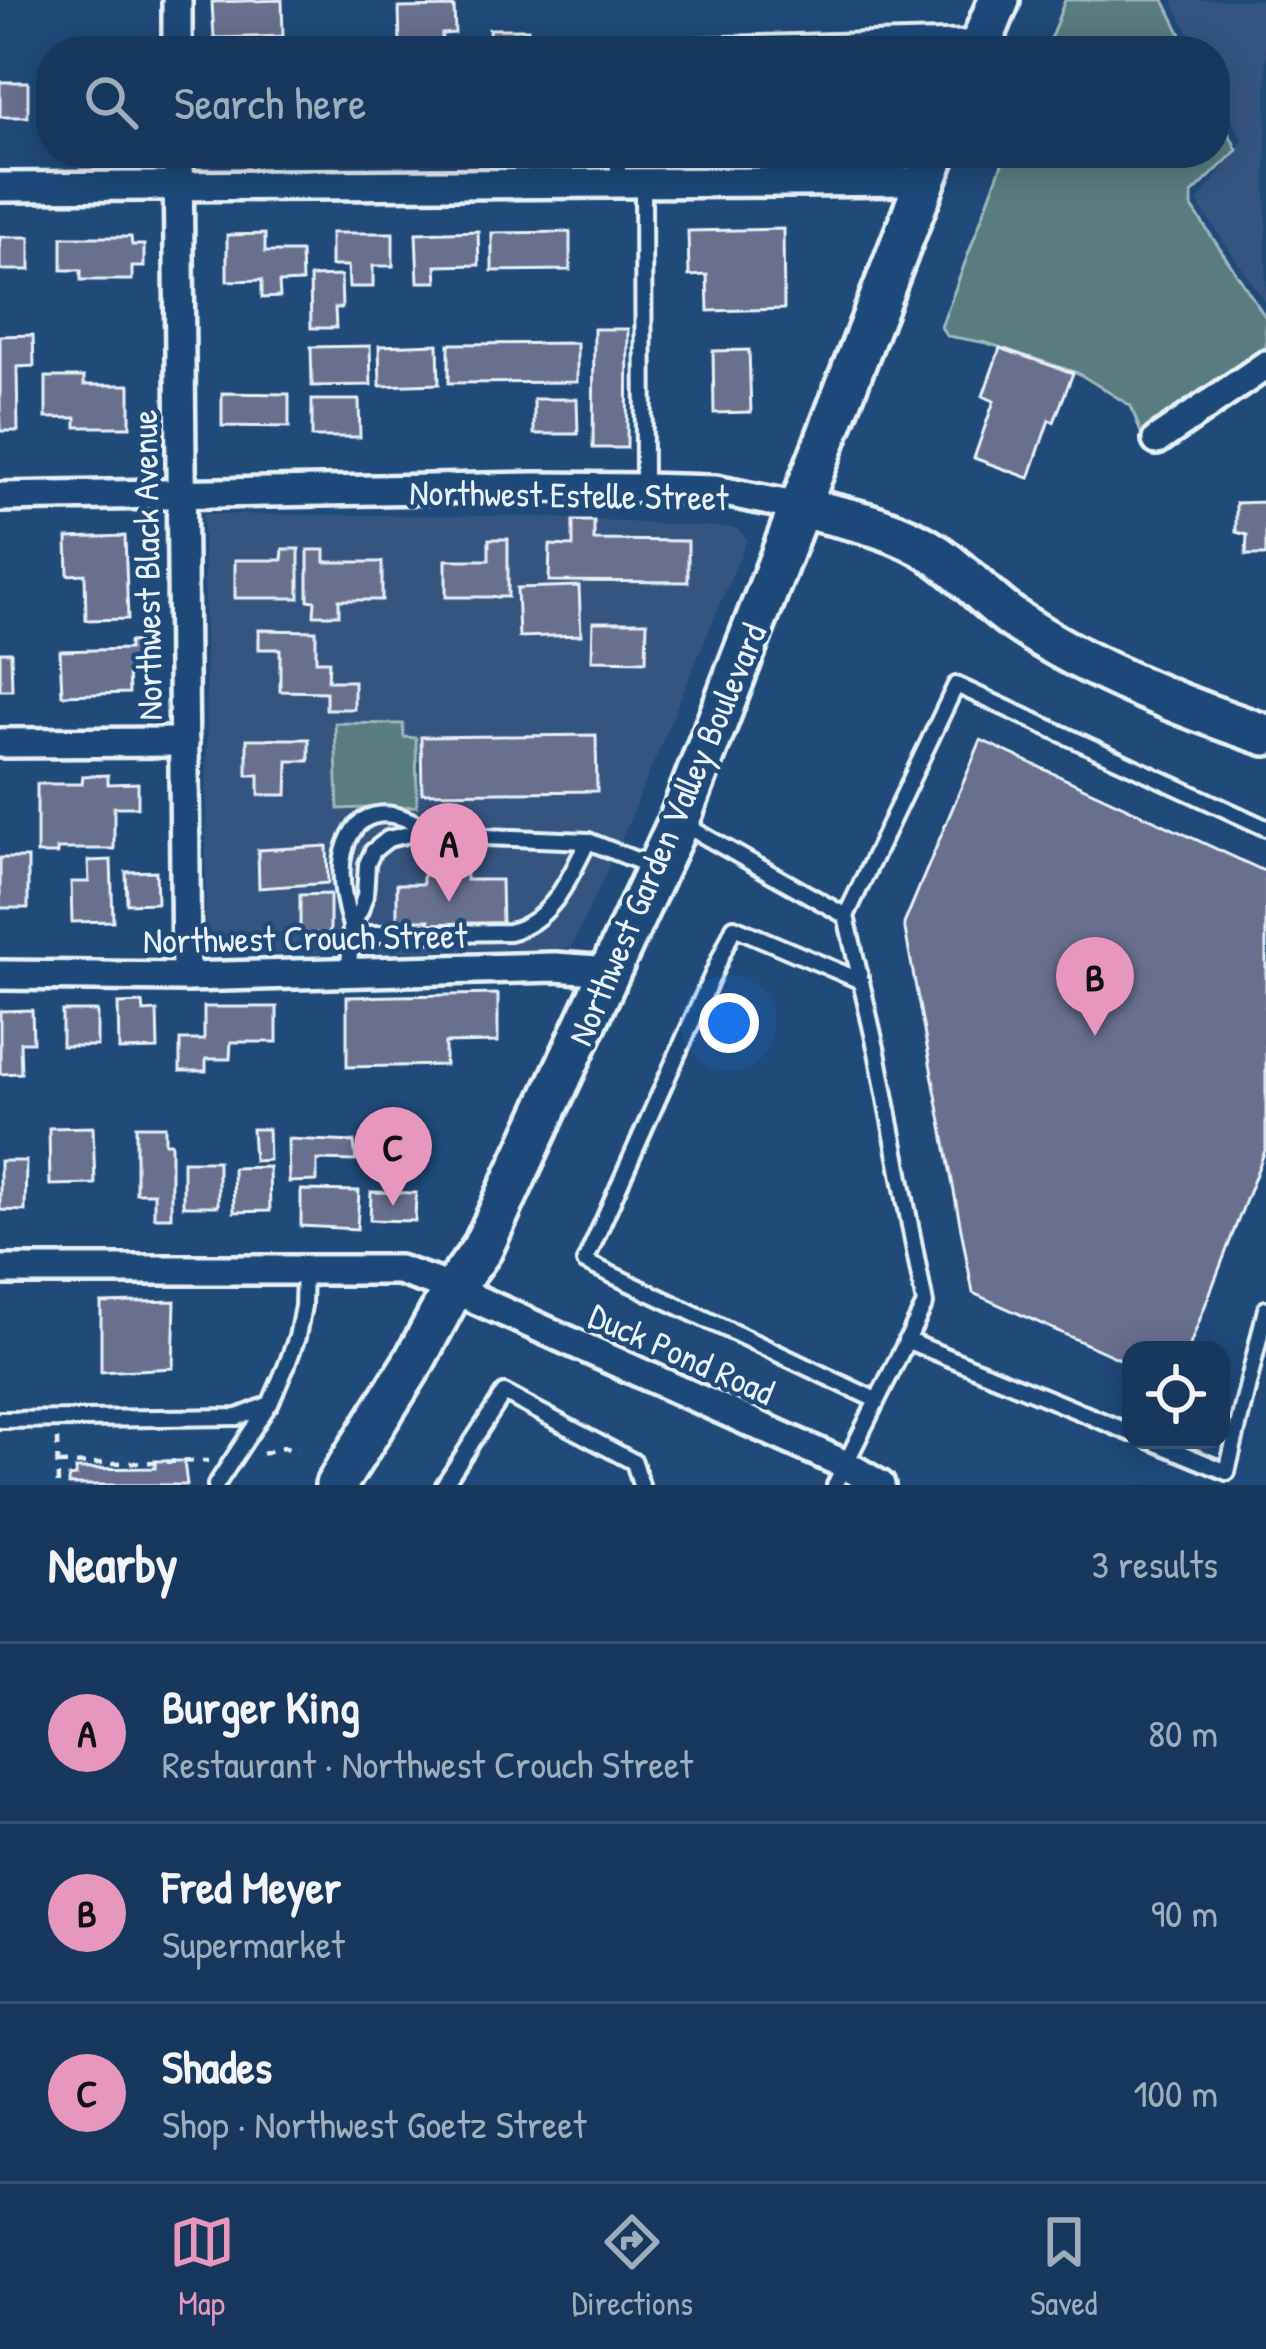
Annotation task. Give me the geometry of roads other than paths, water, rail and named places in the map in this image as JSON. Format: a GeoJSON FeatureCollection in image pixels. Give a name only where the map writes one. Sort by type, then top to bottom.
{"type":"FeatureCollection","features":[{"type":"Feature","properties":{"kind":"main road"},"geometry":{"type":"LineString","coordinates":[[984,36],[999,0]]}},
{"type":"Feature","properties":{"kind":"main road","name":"Northwest Garden Valley Boulevard"},"geometry":{"type":"LineString","coordinates":[[336,1485],[453,1289],[482,1249],[679,821],[931,168]]}},
{"type":"Feature","properties":{"kind":"main road","name":"Northwest Estelle Street"},"geometry":{"type":"LineString","coordinates":[[799,507],[873,524],[910,539],[1014,619],[1093,664],[1266,735]]}},
{"type":"Feature","properties":{"kind":"street"},"geometry":{"type":"LineString","coordinates":[[177,0],[177,36]]}},
{"type":"Feature","properties":{"kind":"street","name":"Northwest Black Avenue"},"geometry":{"type":"LineString","coordinates":[[178,168],[185,977]]}},
{"type":"Feature","properties":{"kind":"street"},"geometry":{"type":"LineString","coordinates":[[0,187],[630,183],[912,168]]}},
{"type":"Feature","properties":{"kind":"street"},"geometry":{"type":"LineString","coordinates":[[1157,440],[1266,365]]}},
{"type":"Feature","properties":{"kind":"street","name":"Northwest Estelle Street"},"geometry":{"type":"LineString","coordinates":[[0,497],[644,488],[715,490],[799,507]]}},
{"type":"Feature","properties":{"kind":"street"},"geometry":{"type":"LineString","coordinates":[[0,743],[184,742]]}},
{"type":"Feature","properties":{"kind":"street","name":"Northwest Crouch Street"},"geometry":{"type":"LineString","coordinates":[[0,975],[185,977],[556,967],[611,971]]}},
{"type":"Feature","properties":{"kind":"street","name":"Duck Pond Road"},"geometry":{"type":"LineString","coordinates":[[0,1270],[399,1270],[453,1289],[839,1475],[880,1485]]}},
{"type":"Feature","properties":{"kind":"lane"},"geometry":{"type":"LineString","coordinates":[[624,168],[630,183],[644,488]]}},
{"type":"Feature","properties":{"kind":"lane"},"geometry":{"type":"LineString","coordinates":[[839,1475],[925,1304],[846,916],[956,685],[1266,828]]}},
{"type":"Feature","properties":{"kind":"lane"},"geometry":{"type":"LineString","coordinates":[[349,974],[351,926],[342,891],[344,852],[355,828],[372,814],[396,814],[432,834]]}},
{"type":"Feature","properties":{"kind":"lane"},"geometry":{"type":"LineString","coordinates":[[679,821],[846,916]]}},
{"type":"Feature","properties":{"kind":"lane"},"geometry":{"type":"LineString","coordinates":[[351,926],[360,911],[373,851],[388,839],[409,834],[588,841],[657,868]]}},
{"type":"Feature","properties":{"kind":"lane"},"geometry":{"type":"LineString","coordinates":[[351,926],[365,934],[525,928],[544,915],[588,841]]}},
{"type":"Feature","properties":{"kind":"lane"},"geometry":{"type":"LineString","coordinates":[[861,981],[734,927],[585,1262],[875,1400]]}},
{"type":"Feature","properties":{"kind":"lane"},"geometry":{"type":"LineString","coordinates":[[216,1485],[270,1404],[297,1337],[304,1270]]}},
{"type":"Feature","properties":{"kind":"lane"},"geometry":{"type":"LineString","coordinates":[[1171,1449],[1227,1472],[1266,1309]]}},
{"type":"Feature","properties":{"kind":"lane"},"geometry":{"type":"LineString","coordinates":[[906,1340],[1122,1428]]}},
{"type":"Feature","properties":{"kind":"lane"},"geometry":{"type":"LineString","coordinates":[[444,1485],[504,1393],[634,1462],[641,1485]]}},
{"type":"Feature","properties":{"kind":"lane"},"geometry":{"type":"LineString","coordinates":[[0,1420],[238,1418],[270,1404]]}},
{"type":"Feature","properties":{"kind":"place","name":"Burger King"},"geometry":{"type":"Point","coordinates":[449,902]}},
{"type":"Feature","properties":{"kind":"place","name":"Fred Meyer"},"geometry":{"type":"Point","coordinates":[1095,1036]}},
{"type":"Feature","properties":{"kind":"place","name":"Shades"},"geometry":{"type":"Point","coordinates":[393,1206]}}]}
